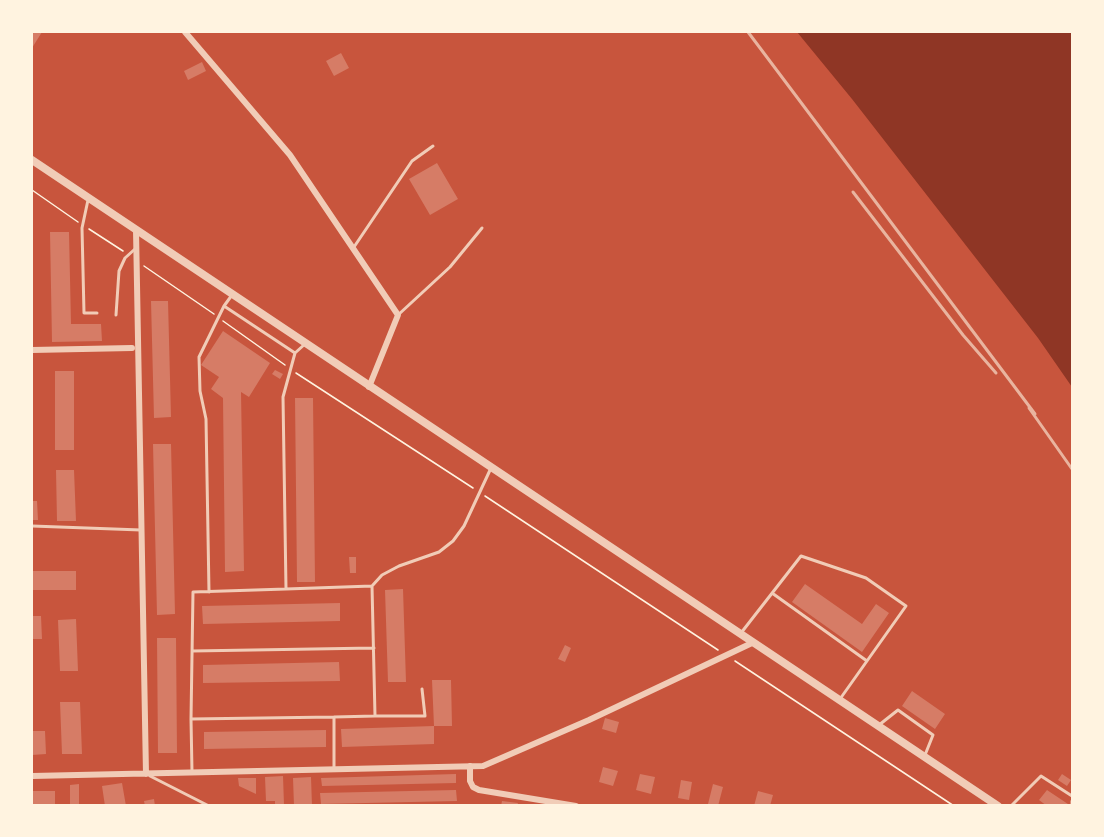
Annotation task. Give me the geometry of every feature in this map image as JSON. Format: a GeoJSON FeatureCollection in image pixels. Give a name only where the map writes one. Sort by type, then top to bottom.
{"type":"FeatureCollection","features":[{"type":"Feature","properties":{"kind":"street"},"geometry":{"type":"LineString","coordinates":[[185,32],[290,155],[398,315],[369,387]]}},
{"type":"Feature","properties":{"kind":"street"},"geometry":{"type":"LineString","coordinates":[[33,164],[136,230],[998,806]]}},
{"type":"Feature","properties":{"kind":"street"},"geometry":{"type":"LineString","coordinates":[[136,230],[146,774]]}},
{"type":"Feature","properties":{"kind":"street"},"geometry":{"type":"LineString","coordinates":[[32,350],[132,348]]}},
{"type":"Feature","properties":{"kind":"street"},"geometry":{"type":"LineString","coordinates":[[32,776],[483,765],[589,720],[752,643]]}},
{"type":"Feature","properties":{"kind":"street"},"geometry":{"type":"LineString","coordinates":[[470,766],[470,781],[479,790],[576,806]]}},
{"type":"Feature","properties":{"kind":"lane"},"geometry":{"type":"LineString","coordinates":[[353,249],[412,161],[433,146]]}},
{"type":"Feature","properties":{"kind":"lane"},"geometry":{"type":"LineString","coordinates":[[89,199],[82,225],[84,313],[97,314]]}},
{"type":"Feature","properties":{"kind":"lane"},"geometry":{"type":"LineString","coordinates":[[398,315],[450,267],[482,228]]}},
{"type":"Feature","properties":{"kind":"lane"},"geometry":{"type":"LineString","coordinates":[[116,315],[119,271],[136,248]]}},
{"type":"Feature","properties":{"kind":"lane"},"geometry":{"type":"LineString","coordinates":[[208,592],[206,419],[200,390],[199,357],[224,306],[232,295]]}},
{"type":"Feature","properties":{"kind":"lane"},"geometry":{"type":"LineString","coordinates":[[224,306],[294,353]]}},
{"type":"Feature","properties":{"kind":"lane"},"geometry":{"type":"LineString","coordinates":[[286,589],[284,397],[294,353],[305,344]]}},
{"type":"Feature","properties":{"kind":"lane"},"geometry":{"type":"LineString","coordinates":[[375,716],[372,586],[382,575],[399,566],[439,552],[453,541],[464,526],[491,468]]}},
{"type":"Feature","properties":{"kind":"lane"},"geometry":{"type":"LineString","coordinates":[[32,526],[141,530]]}},
{"type":"Feature","properties":{"kind":"lane"},"geometry":{"type":"LineString","coordinates":[[740,635],[801,556],[866,578],[906,606],[839,700]]}},
{"type":"Feature","properties":{"kind":"lane"},"geometry":{"type":"LineString","coordinates":[[192,772],[193,592],[372,586]]}},
{"type":"Feature","properties":{"kind":"lane"},"geometry":{"type":"LineString","coordinates":[[772,593],[867,661]]}},
{"type":"Feature","properties":{"kind":"lane"},"geometry":{"type":"LineString","coordinates":[[192,651],[374,648]]}},
{"type":"Feature","properties":{"kind":"lane"},"geometry":{"type":"LineString","coordinates":[[191,719],[424,716],[422,689]]}},
{"type":"Feature","properties":{"kind":"lane"},"geometry":{"type":"LineString","coordinates":[[877,726],[898,710],[933,735],[924,757]]}},
{"type":"Feature","properties":{"kind":"lane"},"geometry":{"type":"LineString","coordinates":[[334,717],[334,769]]}},
{"type":"Feature","properties":{"kind":"lane"},"geometry":{"type":"LineString","coordinates":[[146,774],[209,806]]}},
{"type":"Feature","properties":{"kind":"lane"},"geometry":{"type":"LineString","coordinates":[[1011,806],[1041,776],[1072,796]]}},
{"type":"Feature","properties":{"kind":"lane"},"geometry":{"type":"LineString","coordinates":[[1072,801],[1072,806]]}},
{"type":"Feature","properties":{"kind":"path"},"geometry":{"type":"LineString","coordinates":[[32,190],[129,255]]}},
{"type":"Feature","properties":{"kind":"path"},"geometry":{"type":"LineString","coordinates":[[137,261],[290,369],[954,806]]}},
{"type":"Feature","properties":{"kind":"shaded area"},"geometry":{"type":"Polygon","coordinates":[[[797,32],[1072,32],[1072,387],[1038,338],[797,32]]]}},
{"type":"Feature","properties":{"kind":"building"},"geometry":{"type":"Polygon","coordinates":[[[32,32],[42,32],[32,48],[32,32]]]}},
{"type":"Feature","properties":{"kind":"building"},"geometry":{"type":"Polygon","coordinates":[[[341,53],[349,68],[334,76],[326,61],[341,53]]]}},
{"type":"Feature","properties":{"kind":"building"},"geometry":{"type":"Polygon","coordinates":[[[202,62],[206,71],[188,80],[184,71],[202,62]]]}},
{"type":"Feature","properties":{"kind":"building"},"geometry":{"type":"Polygon","coordinates":[[[437,163],[458,199],[430,215],[409,179],[437,163]]]}},
{"type":"Feature","properties":{"kind":"building"},"geometry":{"type":"Polygon","coordinates":[[[50,232],[69,232],[71,324],[101,324],[102,341],[52,342],[50,232]]]}},
{"type":"Feature","properties":{"kind":"building"},"geometry":{"type":"Polygon","coordinates":[[[151,301],[168,301],[171,417],[154,418],[151,301]]]}},
{"type":"Feature","properties":{"kind":"building"},"geometry":{"type":"Polygon","coordinates":[[[223,331],[270,363],[249,397],[241,392],[244,571],[225,572],[223,398],[211,389],[219,377],[201,365],[223,331]]]}},
{"type":"Feature","properties":{"kind":"building"},"geometry":{"type":"Polygon","coordinates":[[[275,370],[283,374],[280,379],[272,374],[275,370]]]}},
{"type":"Feature","properties":{"kind":"building"},"geometry":{"type":"Polygon","coordinates":[[[55,371],[74,371],[74,450],[55,450],[55,371]]]}},
{"type":"Feature","properties":{"kind":"building"},"geometry":{"type":"Polygon","coordinates":[[[295,398],[313,398],[315,582],[297,582],[295,398]]]}},
{"type":"Feature","properties":{"kind":"building"},"geometry":{"type":"Polygon","coordinates":[[[153,444],[171,444],[175,614],[157,615],[153,444]]]}},
{"type":"Feature","properties":{"kind":"building"},"geometry":{"type":"Polygon","coordinates":[[[56,470],[74,470],[76,521],[57,521],[56,470]]]}},
{"type":"Feature","properties":{"kind":"building"},"geometry":{"type":"Polygon","coordinates":[[[32,501],[37,501],[38,520],[32,520],[32,501]]]}},
{"type":"Feature","properties":{"kind":"building"},"geometry":{"type":"Polygon","coordinates":[[[349,557],[356,557],[356,573],[350,573],[349,557]]]}},
{"type":"Feature","properties":{"kind":"building"},"geometry":{"type":"Polygon","coordinates":[[[32,571],[76,571],[76,590],[32,590],[32,571]]]}},
{"type":"Feature","properties":{"kind":"building"},"geometry":{"type":"Polygon","coordinates":[[[805,584],[862,624],[876,604],[889,613],[862,652],[792,602],[805,584]]]}},
{"type":"Feature","properties":{"kind":"building"},"geometry":{"type":"Polygon","coordinates":[[[403,589],[406,682],[388,682],[385,590],[403,589]]]}},
{"type":"Feature","properties":{"kind":"building"},"geometry":{"type":"Polygon","coordinates":[[[340,603],[340,621],[203,624],[202,606],[340,603]]]}},
{"type":"Feature","properties":{"kind":"building"},"geometry":{"type":"Polygon","coordinates":[[[32,616],[41,616],[42,639],[32,639],[32,616]]]}},
{"type":"Feature","properties":{"kind":"building"},"geometry":{"type":"Polygon","coordinates":[[[76,619],[78,671],[60,671],[58,620],[76,619]]]}},
{"type":"Feature","properties":{"kind":"building"},"geometry":{"type":"Polygon","coordinates":[[[157,638],[176,638],[177,753],[158,753],[157,638]]]}},
{"type":"Feature","properties":{"kind":"building"},"geometry":{"type":"Polygon","coordinates":[[[565,645],[571,648],[565,662],[558,659],[565,645]]]}},
{"type":"Feature","properties":{"kind":"building"},"geometry":{"type":"Polygon","coordinates":[[[339,662],[340,681],[203,683],[203,665],[339,662]]]}},
{"type":"Feature","properties":{"kind":"building"},"geometry":{"type":"Polygon","coordinates":[[[432,680],[451,680],[452,726],[434,726],[432,680]]]}},
{"type":"Feature","properties":{"kind":"building"},"geometry":{"type":"Polygon","coordinates":[[[912,691],[945,714],[935,729],[902,706],[912,691]]]}},
{"type":"Feature","properties":{"kind":"building"},"geometry":{"type":"Polygon","coordinates":[[[60,702],[80,702],[82,754],[62,754],[60,702]]]}},
{"type":"Feature","properties":{"kind":"building"},"geometry":{"type":"Polygon","coordinates":[[[605,718],[619,722],[616,733],[602,729],[605,718]]]}},
{"type":"Feature","properties":{"kind":"building"},"geometry":{"type":"Polygon","coordinates":[[[434,726],[434,744],[342,747],[341,729],[434,726]]]}},
{"type":"Feature","properties":{"kind":"building"},"geometry":{"type":"Polygon","coordinates":[[[326,730],[326,747],[204,749],[204,732],[326,730]]]}},
{"type":"Feature","properties":{"kind":"building"},"geometry":{"type":"Polygon","coordinates":[[[32,731],[45,731],[46,754],[32,755],[32,731]]]}},
{"type":"Feature","properties":{"kind":"building"},"geometry":{"type":"Polygon","coordinates":[[[603,767],[618,771],[613,786],[599,782],[603,767]]]}},
{"type":"Feature","properties":{"kind":"building"},"geometry":{"type":"Polygon","coordinates":[[[456,774],[456,783],[322,786],[321,778],[456,774]]]}},
{"type":"Feature","properties":{"kind":"building"},"geometry":{"type":"Polygon","coordinates":[[[640,774],[655,777],[651,794],[636,790],[640,774]]]}},
{"type":"Feature","properties":{"kind":"building"},"geometry":{"type":"Polygon","coordinates":[[[1062,774],[1071,780],[1067,786],[1058,780],[1062,774]]]}},
{"type":"Feature","properties":{"kind":"building"},"geometry":{"type":"Polygon","coordinates":[[[283,776],[284,805],[275,806],[275,801],[266,801],[265,777],[283,776]]]}},
{"type":"Feature","properties":{"kind":"building"},"geometry":{"type":"Polygon","coordinates":[[[311,777],[312,806],[294,806],[293,778],[311,777]]]}},
{"type":"Feature","properties":{"kind":"building"},"geometry":{"type":"Polygon","coordinates":[[[238,778],[256,778],[256,794],[239,786],[238,778]]]}},
{"type":"Feature","properties":{"kind":"building"},"geometry":{"type":"Polygon","coordinates":[[[681,780],[692,782],[689,800],[678,798],[681,780]]]}},
{"type":"Feature","properties":{"kind":"building"},"geometry":{"type":"Polygon","coordinates":[[[122,783],[126,806],[105,806],[102,786],[122,783]]]}},
{"type":"Feature","properties":{"kind":"building"},"geometry":{"type":"Polygon","coordinates":[[[79,784],[79,806],[70,806],[70,785],[79,784]]]}},
{"type":"Feature","properties":{"kind":"building"},"geometry":{"type":"Polygon","coordinates":[[[713,784],[723,787],[718,806],[708,804],[713,784]]]}},
{"type":"Feature","properties":{"kind":"building"},"geometry":{"type":"Polygon","coordinates":[[[456,790],[457,801],[321,804],[320,793],[456,790]]]}},
{"type":"Feature","properties":{"kind":"building"},"geometry":{"type":"Polygon","coordinates":[[[1047,790],[1068,804],[1067,806],[1047,806],[1039,800],[1047,790]]]}},
{"type":"Feature","properties":{"kind":"building"},"geometry":{"type":"Polygon","coordinates":[[[32,791],[55,791],[55,806],[32,806],[32,791]]]}},
{"type":"Feature","properties":{"kind":"building"},"geometry":{"type":"Polygon","coordinates":[[[758,791],[773,795],[770,806],[754,806],[758,791]]]}},
{"type":"Feature","properties":{"kind":"building"},"geometry":{"type":"Polygon","coordinates":[[[154,799],[155,806],[145,806],[144,801],[154,799]]]}},
{"type":"Feature","properties":{"kind":"building"},"geometry":{"type":"Polygon","coordinates":[[[502,801],[518,803],[517,806],[501,806],[502,801]]]}},
{"type":"Feature","properties":{"kind":"railway"},"geometry":{"type":"LineString","coordinates":[[748,32],[1035,414]]}},
{"type":"Feature","properties":{"kind":"railway"},"geometry":{"type":"LineString","coordinates":[[853,192],[963,335],[996,373]]}},
{"type":"Feature","properties":{"kind":"railway"},"geometry":{"type":"LineString","coordinates":[[1029,408],[1072,469]]}}]}
